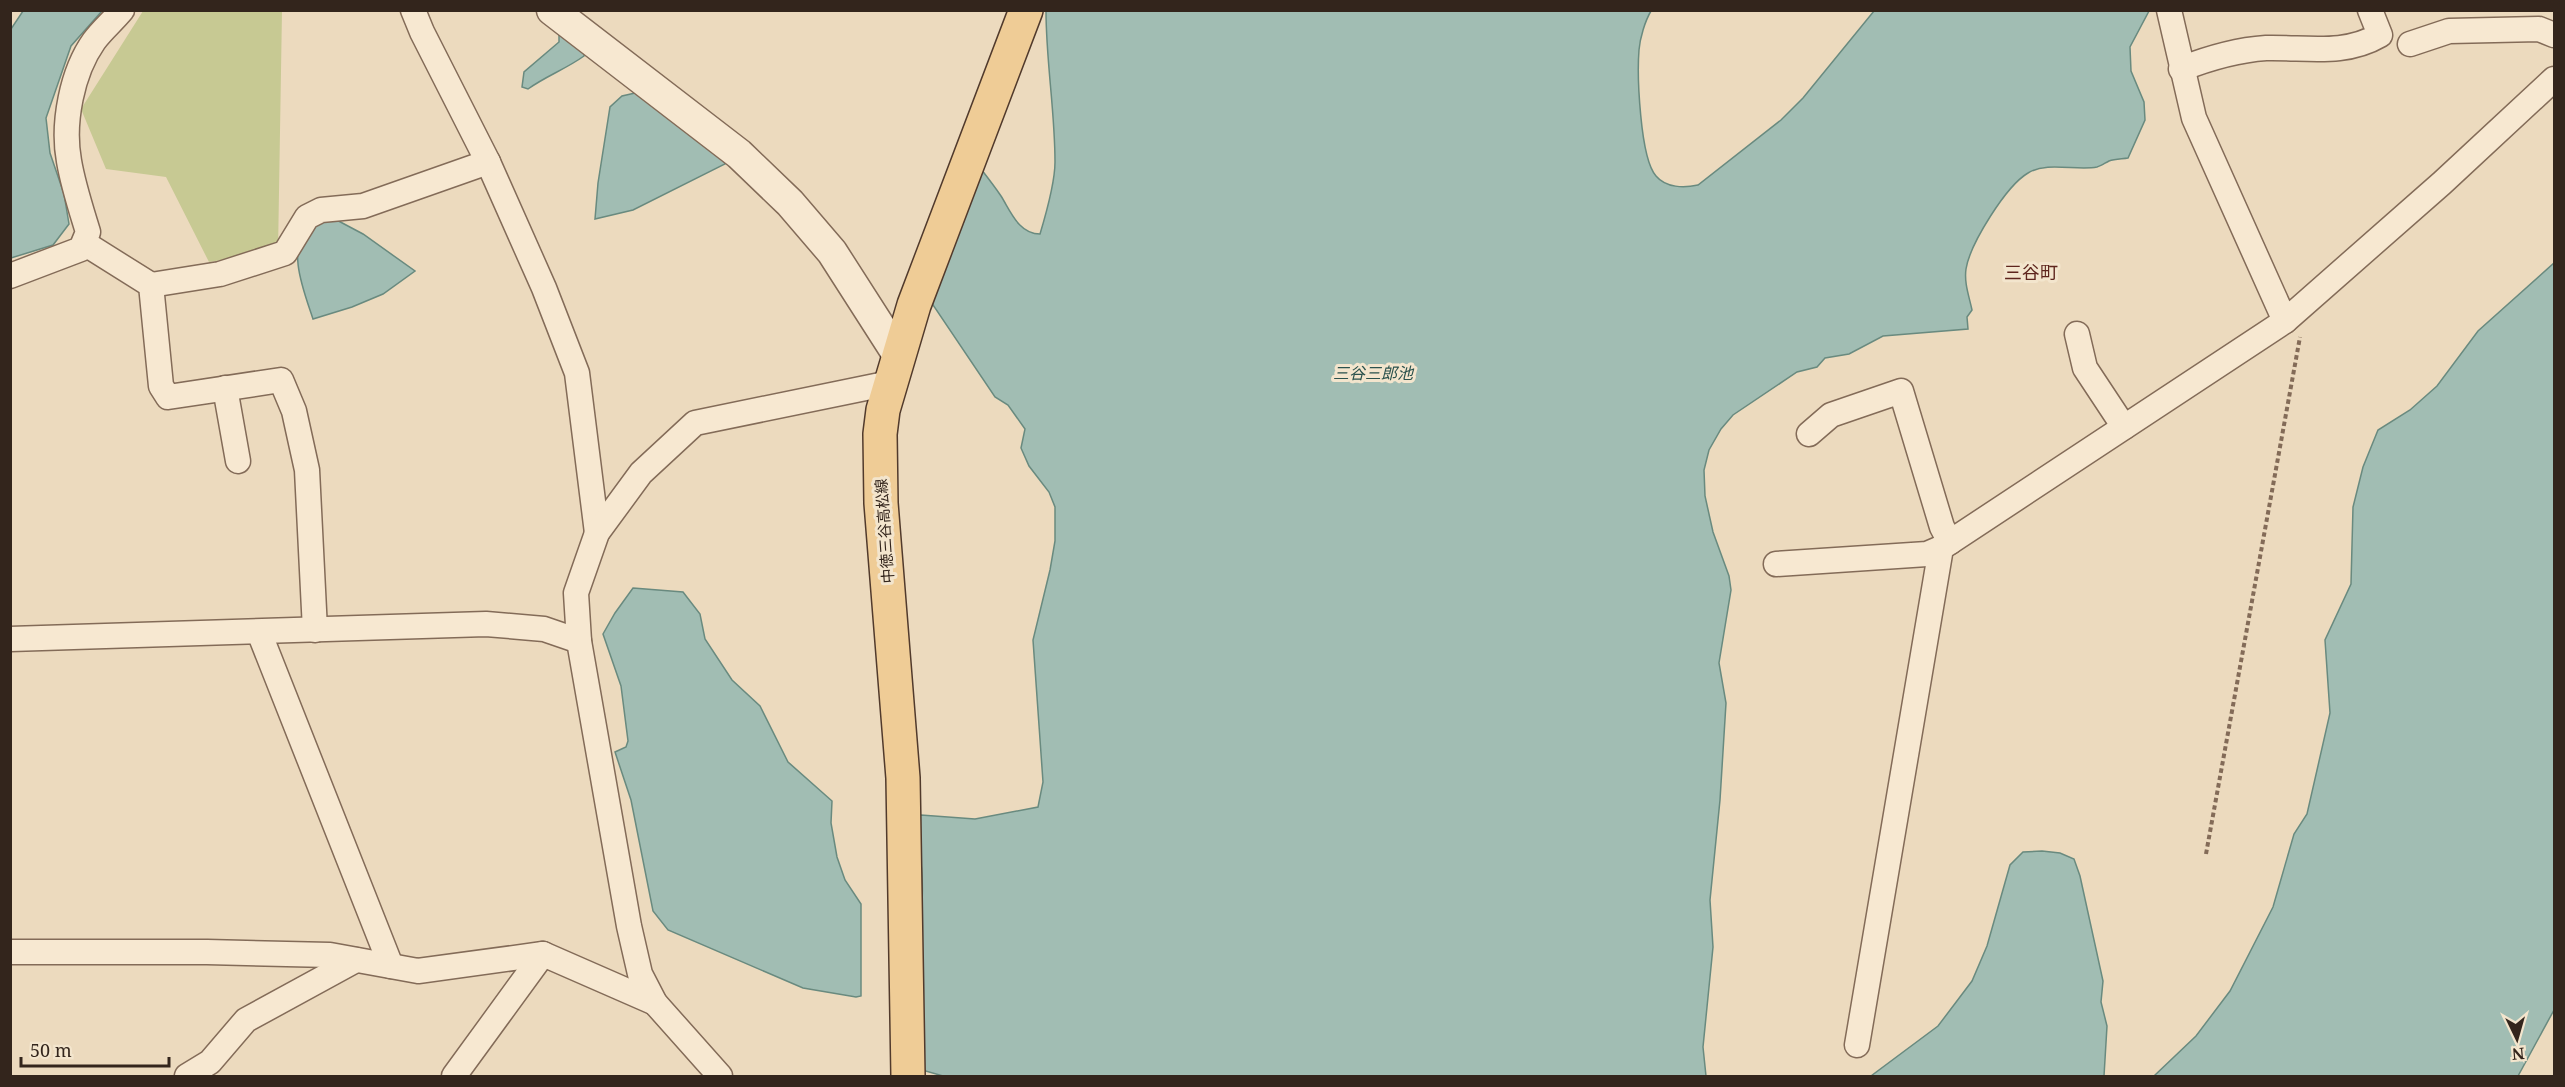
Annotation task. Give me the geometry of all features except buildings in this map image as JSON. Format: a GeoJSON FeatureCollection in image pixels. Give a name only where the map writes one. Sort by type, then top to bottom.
{"type":"FeatureCollection","features":[{"type":"Feature","properties":{"kind":"main road","name":"中徳三谷高松線"},"geometry":{"type":"LineString","coordinates":[[908,1077],[903,778],[879,464],[883,410],[918,294],[1026,10]]}},
{"type":"Feature","properties":{"kind":"street"},"geometry":{"type":"LineString","coordinates":[[10,276],[81,249],[84,243],[88,232],[69,159],[67,133],[70,105],[79,73],[94,42],[122,10]]}},
{"type":"Feature","properties":{"kind":"street"},"geometry":{"type":"LineString","coordinates":[[413,10],[422,33],[488,162],[544,288],[577,373],[597,533]]}},
{"type":"Feature","properties":{"kind":"street"},"geometry":{"type":"LineString","coordinates":[[552,10],[739,154],[790,203],[832,252],[894,369],[695,423],[641,473],[597,533],[576,593],[579,640],[629,926],[640,974],[655,1003],[720,1077]]}},
{"type":"Feature","properties":{"kind":"street"},"geometry":{"type":"LineString","coordinates":[[2169,10],[2194,118],[2292,315]]}},
{"type":"Feature","properties":{"kind":"street"},"geometry":{"type":"LineString","coordinates":[[2181,69],[2217,54],[2264,48],[2343,49],[2364,45],[2380,35],[2370,10]]}},
{"type":"Feature","properties":{"kind":"street"},"geometry":{"type":"LineString","coordinates":[[2410,44],[2449,31],[2539,29],[2554,35]]}},
{"type":"Feature","properties":{"kind":"street"},"geometry":{"type":"LineString","coordinates":[[1776,564],[1927,554],[1945,545],[2292,315],[2442,183],[2554,79]]}},
{"type":"Feature","properties":{"kind":"street"},"geometry":{"type":"LineString","coordinates":[[84,243],[151,285],[220,274],[285,253],[307,217],[321,210],[363,206],[488,162]]}},
{"type":"Feature","properties":{"kind":"street"},"geometry":{"type":"LineString","coordinates":[[151,285],[161,386],[168,397],[281,380],[294,411],[307,470],[315,630]]}},
{"type":"Feature","properties":{"kind":"street"},"geometry":{"type":"LineString","coordinates":[[2077,334],[2085,368],[2124,427]]}},
{"type":"Feature","properties":{"kind":"street"},"geometry":{"type":"LineString","coordinates":[[225,388],[238,461]]}},
{"type":"Feature","properties":{"kind":"street"},"geometry":{"type":"LineString","coordinates":[[1809,434],[1831,415],[1901,391],[1942,527],[1945,545],[1857,1045]]}},
{"type":"Feature","properties":{"kind":"street"},"geometry":{"type":"LineString","coordinates":[[10,639],[486,624],[544,629],[579,640]]}},
{"type":"Feature","properties":{"kind":"street"},"geometry":{"type":"LineString","coordinates":[[259,632],[391,966]]}},
{"type":"Feature","properties":{"kind":"street"},"geometry":{"type":"LineString","coordinates":[[10,952],[207,952],[330,955],[418,971],[543,954],[655,1003]]}},
{"type":"Feature","properties":{"kind":"street"},"geometry":{"type":"LineString","coordinates":[[454,1077],[543,954]]}},
{"type":"Feature","properties":{"kind":"street"},"geometry":{"type":"LineString","coordinates":[[187,1077],[210,1062],[246,1020],[356,960]]}},
{"type":"Feature","properties":{"kind":"path"},"geometry":{"type":"LineString","coordinates":[[2206,854],[2302,329],[2292,315]]}},
{"type":"Feature","properties":{"kind":"green space"},"geometry":{"type":"Polygon","coordinates":[[[143,11],[282,11],[278,252],[209,262],[166,177],[106,169],[81,109],[143,11]]]}},
{"type":"Feature","properties":{"kind":"water"},"geometry":{"type":"Polygon","coordinates":[[[23,11],[102,11],[71,46],[46,118],[50,153],[64,194],[69,224],[53,245],[11,258],[11,29],[23,11]]]}},
{"type":"Feature","properties":{"kind":"water","name":"三谷三郎池"},"geometry":{"type":"Polygon","coordinates":[[[1046,11],[1651,11],[1643,30],[1639,50],[1639,96],[1646,152],[1660,180],[1670,185],[1687,187],[1698,185],[1781,120],[1803,98],[1874,11],[2149,11],[2130,47],[2131,71],[2144,102],[2145,120],[2128,158],[2109,161],[2089,168],[2036,169],[2019,180],[1990,216],[1969,258],[1966,279],[1972,310],[1967,317],[1968,329],[1883,336],[1849,354],[1825,358],[1817,367],[1797,372],[1733,415],[1721,429],[1709,450],[1704,470],[1705,496],[1713,532],[1729,576],[1731,590],[1719,663],[1726,703],[1720,800],[1710,900],[1713,947],[1703,1047],[1706,1076],[943,1076],[922,1070],[919,928],[922,887],[915,819],[921,815],[975,819],[1038,807],[1043,782],[1033,640],[1055,541],[1055,507],[1049,492],[1029,466],[1021,448],[1025,429],[1008,405],[995,397],[931,302],[981,169],[1021,226],[1040,234],[1055,170],[1046,11]]]}},
{"type":"Feature","properties":{"kind":"water"},"geometry":{"type":"Polygon","coordinates":[[[559,32],[585,47],[584,56],[528,89],[522,87],[524,72],[559,42],[559,32]]]}},
{"type":"Feature","properties":{"kind":"water"},"geometry":{"type":"Polygon","coordinates":[[[635,93],[645,94],[719,147],[725,164],[633,210],[595,219],[598,183],[610,107],[622,96],[635,93]]]}},
{"type":"Feature","properties":{"kind":"water"},"geometry":{"type":"Polygon","coordinates":[[[331,217],[363,234],[415,271],[383,294],[352,307],[313,319],[299,271],[298,246],[309,226],[331,217]]]}},
{"type":"Feature","properties":{"kind":"water"},"geometry":{"type":"Polygon","coordinates":[[[2554,263],[2554,1010],[2518,1076],[2154,1076],[2196,1036],[2230,991],[2273,907],[2294,834],[2307,814],[2330,713],[2325,640],[2351,584],[2353,507],[2363,467],[2378,430],[2410,410],[2437,386],[2478,331],[2554,263]]]}},
{"type":"Feature","properties":{"kind":"water"},"geometry":{"type":"Polygon","coordinates":[[[633,588],[683,592],[700,614],[705,639],[732,680],[760,706],[788,762],[832,801],[831,823],[837,857],[845,880],[861,904],[861,996],[803,988],[668,930],[653,911],[631,800],[615,752],[626,747],[628,741],[621,686],[603,634],[633,588]]]}},
{"type":"Feature","properties":{"kind":"water"},"geometry":{"type":"Polygon","coordinates":[[[2023,852],[2060,853],[2074,859],[2080,876],[2103,981],[2101,1002],[2107,1026],[2104,1076],[1871,1076],[1938,1026],[1972,981],[1987,946],[2010,865],[2023,852]]]}},
{"type":"Feature","properties":{"kind":"district","name":"三谷町"},"geometry":{"type":"Point","coordinates":[2031,272]}}]}
